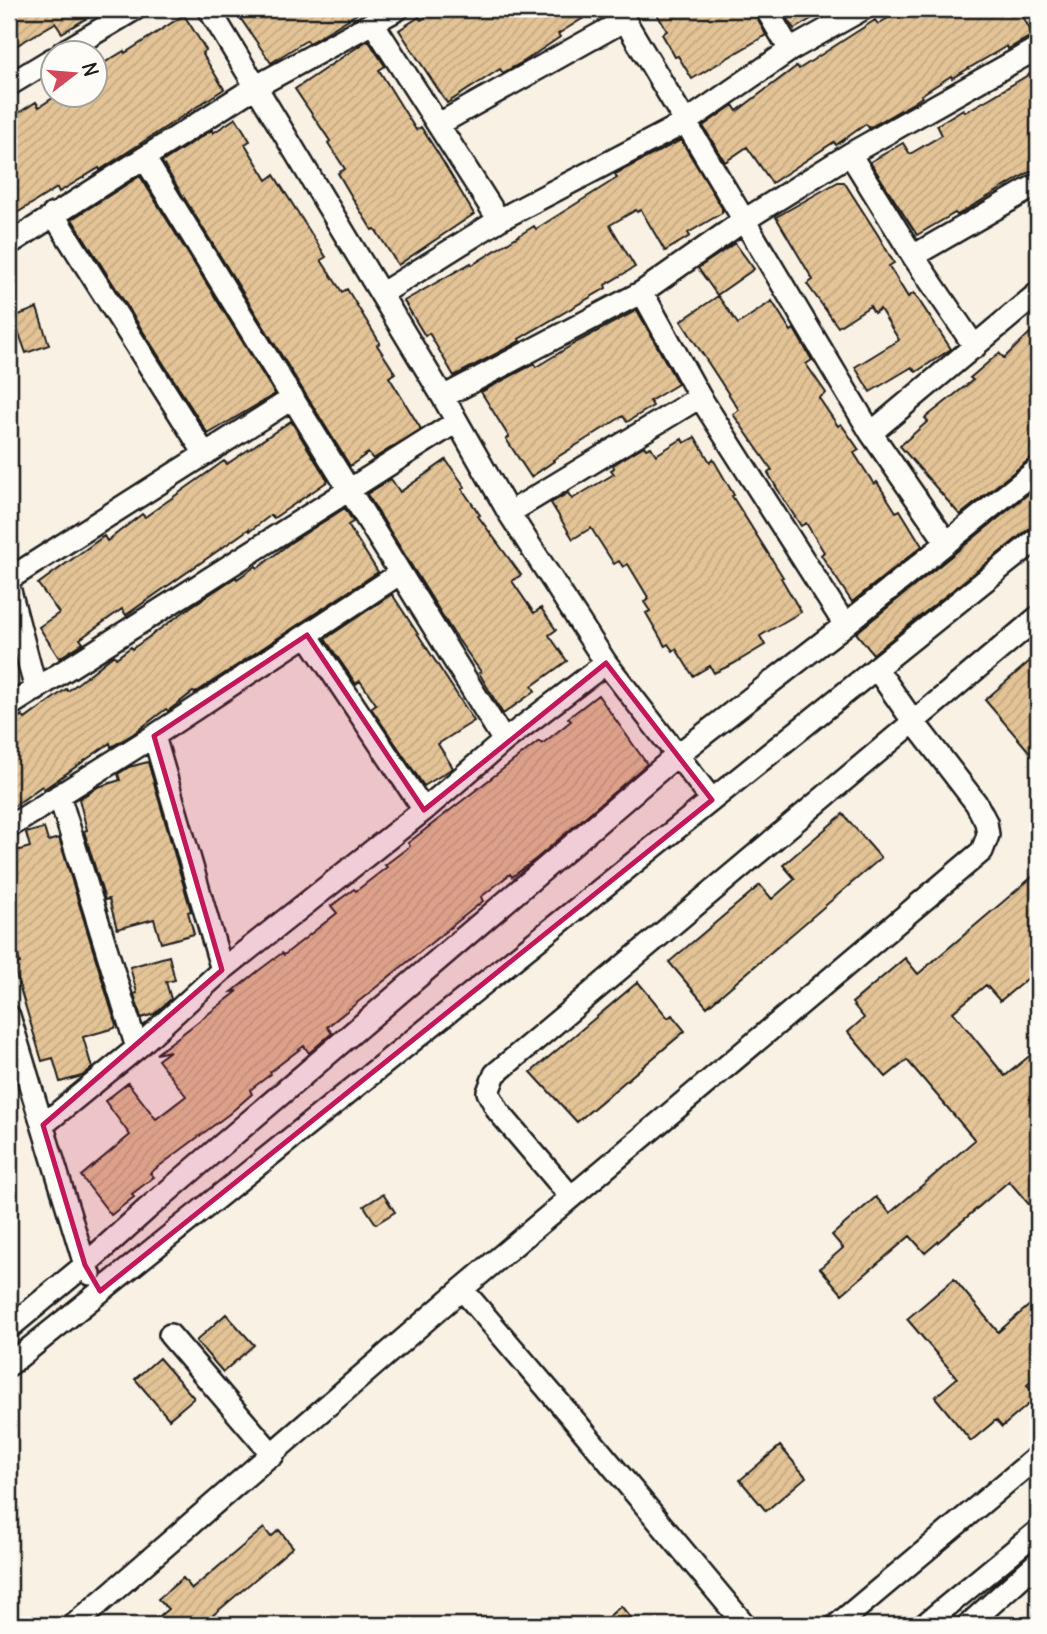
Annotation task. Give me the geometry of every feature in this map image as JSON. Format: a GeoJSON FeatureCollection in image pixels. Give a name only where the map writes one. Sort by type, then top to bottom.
{"type":"FeatureCollection","features":[{"type":"Feature","properties":{"kind":"street"},"geometry":{"type":"LineString","coordinates":[[86,38],[135,9]]}},
{"type":"Feature","properties":{"kind":"street"},"geometry":{"type":"LineString","coordinates":[[209,9],[443,397],[509,513],[606,663],[712,800]]}},
{"type":"Feature","properties":{"kind":"street"},"geometry":{"type":"LineString","coordinates":[[9,244],[255,87],[398,9]]}},
{"type":"Feature","properties":{"kind":"street"},"geometry":{"type":"LineString","coordinates":[[766,9],[790,50]]}},
{"type":"Feature","properties":{"kind":"street"},"geometry":{"type":"LineString","coordinates":[[381,294],[499,220],[686,122],[790,50],[863,9]]}},
{"type":"Feature","properties":{"kind":"street"},"geometry":{"type":"LineString","coordinates":[[439,124],[621,15],[871,433],[947,543]]}},
{"type":"Feature","properties":{"kind":"street"},"geometry":{"type":"LineString","coordinates":[[373,23],[499,220]]}},
{"type":"Feature","properties":{"kind":"street"},"geometry":{"type":"LineString","coordinates":[[443,397],[642,292],[743,221],[850,154],[1038,48]]}},
{"type":"Feature","properties":{"kind":"street"},"geometry":{"type":"LineString","coordinates":[[9,85],[38,67]]}},
{"type":"Feature","properties":{"kind":"street"},"geometry":{"type":"LineString","coordinates":[[850,154],[913,256],[975,347]]}},
{"type":"Feature","properties":{"kind":"street"},"geometry":{"type":"LineString","coordinates":[[145,159],[504,741]]}},
{"type":"Feature","properties":{"kind":"street"},"geometry":{"type":"LineString","coordinates":[[913,256],[1038,184]]}},
{"type":"Feature","properties":{"kind":"street"},"geometry":{"type":"LineString","coordinates":[[53,214],[205,454]]}},
{"type":"Feature","properties":{"kind":"street"},"geometry":{"type":"LineString","coordinates":[[642,292],[700,397],[845,625]]}},
{"type":"Feature","properties":{"kind":"street"},"geometry":{"type":"LineString","coordinates":[[871,433],[1038,293]]}},
{"type":"Feature","properties":{"kind":"street"},"geometry":{"type":"LineString","coordinates":[[509,513],[700,397]]}},
{"type":"Feature","properties":{"kind":"street"},"geometry":{"type":"LineString","coordinates":[[9,579],[293,398]]}},
{"type":"Feature","properties":{"kind":"street"},"geometry":{"type":"LineString","coordinates":[[9,706],[456,422]]}},
{"type":"Feature","properties":{"kind":"street"},"geometry":{"type":"LineString","coordinates":[[9,1328],[676,756],[845,625],[1038,469]]}},
{"type":"Feature","properties":{"kind":"street"},"geometry":{"type":"LineString","coordinates":[[9,1364],[1038,538]]}},
{"type":"Feature","properties":{"kind":"street"},"geometry":{"type":"LineString","coordinates":[[9,827],[154,736],[399,574]]}},
{"type":"Feature","properties":{"kind":"street"},"geometry":{"type":"LineString","coordinates":[[9,587],[36,690]]}},
{"type":"Feature","properties":{"kind":"street"},"geometry":{"type":"LineString","coordinates":[[570,1197],[498,1111],[488,1092],[495,1074],[1038,617]]}},
{"type":"Feature","properties":{"kind":"street"},"geometry":{"type":"LineString","coordinates":[[307,635],[424,810]]}},
{"type":"Feature","properties":{"kind":"street"},"geometry":{"type":"LineString","coordinates":[[43,1125],[137,1048],[222,970],[424,810],[504,741],[606,663]]}},
{"type":"Feature","properties":{"kind":"street"},"geometry":{"type":"LineString","coordinates":[[74,1625],[461,1289],[982,852],[988,835],[986,822],[976,803],[876,668]]}},
{"type":"Feature","properties":{"kind":"street"},"geometry":{"type":"LineString","coordinates":[[154,736],[222,970]]}},
{"type":"Feature","properties":{"kind":"street"},"geometry":{"type":"LineString","coordinates":[[59,795],[137,1048]]}},
{"type":"Feature","properties":{"kind":"street"},"geometry":{"type":"LineString","coordinates":[[9,1016],[85,1265],[100,1291]]}},
{"type":"Feature","properties":{"kind":"street"},"geometry":{"type":"LineString","coordinates":[[461,1289],[583,1430],[745,1625]]}},
{"type":"Feature","properties":{"kind":"street"},"geometry":{"type":"LineString","coordinates":[[170,1335],[273,1455]]}},
{"type":"Feature","properties":{"kind":"street"},"geometry":{"type":"LineString","coordinates":[[837,1625],[1038,1456]]}},
{"type":"Feature","properties":{"kind":"street"},"geometry":{"type":"LineString","coordinates":[[924,1625],[1038,1531]]}},
{"type":"Feature","properties":{"kind":"street"},"geometry":{"type":"LineString","coordinates":[[968,1625],[1038,1562]]}},
{"type":"Feature","properties":{"kind":"highlighted area"},"geometry":{"type":"Polygon","coordinates":[[[307,635],[424,810],[606,663],[712,800],[100,1291],[85,1265],[43,1125],[222,970],[154,736],[307,635]]]}},
{"type":"Feature","properties":{"kind":"building"},"geometry":{"type":"Polygon","coordinates":[[[17,9],[102,9],[62,33],[55,23],[9,50],[9,14],[17,9]]]}},
{"type":"Feature","properties":{"kind":"building"},"geometry":{"type":"Polygon","coordinates":[[[234,9],[365,9],[271,63],[234,9]]]}},
{"type":"Feature","properties":{"kind":"building"},"geometry":{"type":"Polygon","coordinates":[[[439,9],[598,9],[558,34],[560,37],[523,62],[503,73],[500,69],[447,103],[399,30],[419,17],[421,20],[439,9]]]}},
{"type":"Feature","properties":{"kind":"building"},"geometry":{"type":"Polygon","coordinates":[[[654,9],[753,9],[766,35],[692,79],[662,34],[667,31],[654,9]]]}},
{"type":"Feature","properties":{"kind":"building"},"geometry":{"type":"Polygon","coordinates":[[[781,9],[828,9],[794,29],[781,9]]]}},
{"type":"Feature","properties":{"kind":"building"},"geometry":{"type":"Polygon","coordinates":[[[903,9],[1019,9],[1033,35],[1008,49],[1007,46],[952,78],[951,76],[913,103],[869,128],[866,124],[836,145],[834,142],[772,183],[747,147],[725,162],[703,126],[733,105],[737,111],[797,66],[799,69],[875,20],[878,24],[903,9]]]}},
{"type":"Feature","properties":{"kind":"building"},"geometry":{"type":"Polygon","coordinates":[[[184,15],[206,50],[202,53],[224,89],[100,170],[99,168],[59,192],[57,188],[9,218],[9,119],[36,102],[38,108],[108,108],[108,61],[124,51],[125,53],[184,15]]]}},
{"type":"Feature","properties":{"kind":"building"},"geometry":{"type":"Polygon","coordinates":[[[368,40],[385,66],[379,70],[416,130],[421,127],[474,214],[398,265],[356,204],[338,173],[345,169],[328,143],[330,141],[295,89],[368,40]]]}},
{"type":"Feature","properties":{"kind":"building"},"geometry":{"type":"Polygon","coordinates":[[[1038,69],[1038,167],[957,215],[955,213],[917,235],[870,162],[903,143],[910,154],[942,135],[937,125],[963,109],[965,112],[1038,69]]]}},
{"type":"Feature","properties":{"kind":"building"},"geometry":{"type":"Polygon","coordinates":[[[236,118],[250,141],[245,144],[267,180],[274,175],[326,257],[321,260],[342,292],[347,289],[380,343],[377,345],[395,373],[389,377],[421,429],[373,459],[368,453],[350,466],[162,162],[236,118]]]}},
{"type":"Feature","properties":{"kind":"building"},"geometry":{"type":"Polygon","coordinates":[[[681,140],[722,208],[722,213],[688,233],[690,236],[665,251],[641,210],[636,210],[610,225],[635,267],[605,285],[606,288],[519,339],[520,341],[454,376],[429,333],[425,336],[404,301],[471,263],[472,265],[534,226],[536,229],[617,178],[615,174],[681,140]]]}},
{"type":"Feature","properties":{"kind":"building"},"geometry":{"type":"Polygon","coordinates":[[[140,176],[275,394],[208,434],[72,219],[140,176]]]}},
{"type":"Feature","properties":{"kind":"building"},"geometry":{"type":"Polygon","coordinates":[[[838,182],[844,182],[878,235],[894,263],[889,266],[908,297],[914,293],[951,349],[916,372],[912,367],[870,392],[855,367],[899,340],[880,309],[874,313],[870,306],[838,327],[807,284],[813,280],[776,217],[838,182]]]}},
{"type":"Feature","properties":{"kind":"building"},"geometry":{"type":"Polygon","coordinates":[[[735,243],[754,269],[717,295],[698,268],[735,243]]]}},
{"type":"Feature","properties":{"kind":"building"},"geometry":{"type":"Polygon","coordinates":[[[718,296],[738,324],[772,301],[791,331],[794,329],[812,360],[806,364],[826,393],[819,398],[859,450],[854,453],[874,484],[877,482],[896,512],[900,510],[922,546],[852,602],[821,555],[824,552],[806,523],[801,526],[784,500],[768,473],[772,470],[733,414],[739,410],[681,321],[718,296]]]}},
{"type":"Feature","properties":{"kind":"building"},"geometry":{"type":"Polygon","coordinates":[[[37,308],[49,345],[26,353],[13,317],[37,308]]]}},
{"type":"Feature","properties":{"kind":"building"},"geometry":{"type":"Polygon","coordinates":[[[637,310],[678,384],[650,401],[653,406],[627,422],[623,416],[531,477],[506,439],[509,437],[481,392],[534,364],[536,367],[637,310]]]}},
{"type":"Feature","properties":{"kind":"building"},"geometry":{"type":"Polygon","coordinates":[[[1038,325],[1038,456],[1030,459],[960,515],[900,446],[928,421],[925,418],[973,380],[970,378],[999,353],[1004,358],[1038,325]]]}},
{"type":"Feature","properties":{"kind":"building"},"geometry":{"type":"Polygon","coordinates":[[[291,421],[328,481],[274,518],[271,515],[250,531],[249,529],[126,615],[122,609],[80,639],[83,643],[59,658],[39,627],[59,613],[38,584],[104,536],[107,541],[142,514],[145,517],[224,461],[227,464],[291,421]]]}},
{"type":"Feature","properties":{"kind":"building"},"geometry":{"type":"Polygon","coordinates":[[[695,437],[710,462],[713,459],[801,612],[760,636],[765,645],[733,664],[714,673],[710,666],[693,676],[676,649],[673,651],[668,644],[665,646],[646,613],[650,611],[644,602],[649,599],[628,564],[623,567],[619,561],[614,564],[591,528],[573,539],[551,503],[568,493],[572,499],[614,474],[611,470],[613,465],[644,446],[646,449],[651,447],[656,455],[682,439],[684,443],[695,437]]]}},
{"type":"Feature","properties":{"kind":"building"},"geometry":{"type":"Polygon","coordinates":[[[446,460],[465,487],[462,489],[480,515],[478,516],[521,575],[512,581],[534,613],[541,608],[556,630],[549,635],[567,661],[532,686],[535,691],[503,714],[479,673],[481,672],[454,634],[367,494],[391,479],[400,492],[446,460]]]}},
{"type":"Feature","properties":{"kind":"building"},"geometry":{"type":"Polygon","coordinates":[[[1038,486],[1038,525],[1030,528],[873,654],[856,633],[1038,486]]]}},
{"type":"Feature","properties":{"kind":"building"},"geometry":{"type":"Polygon","coordinates":[[[345,508],[353,522],[348,525],[378,572],[168,711],[166,709],[133,734],[111,747],[110,743],[9,810],[9,725],[22,715],[25,719],[66,689],[68,691],[114,655],[116,658],[131,647],[132,649],[192,606],[236,577],[237,579],[256,566],[258,568],[290,543],[345,508]]]}},
{"type":"Feature","properties":{"kind":"building"},"geometry":{"type":"Polygon","coordinates":[[[392,594],[474,721],[438,744],[453,768],[424,786],[371,708],[376,704],[360,681],[356,684],[325,639],[392,594]]]}},
{"type":"Feature","properties":{"kind":"building"},"geometry":{"type":"Polygon","coordinates":[[[1038,654],[1038,762],[985,700],[1038,654]]]}},
{"type":"Feature","properties":{"kind":"building"},"geometry":{"type":"Polygon","coordinates":[[[598,695],[647,764],[537,858],[512,877],[510,874],[481,897],[483,901],[327,1027],[332,1033],[309,1053],[304,1046],[270,1072],[271,1074],[250,1090],[252,1094],[229,1114],[150,1173],[154,1177],[111,1215],[81,1176],[130,1135],[105,1101],[128,1083],[156,1119],[186,1096],[158,1060],[170,1051],[156,1054],[238,991],[232,992],[258,971],[282,953],[284,955],[337,913],[331,906],[387,867],[385,865],[410,846],[408,843],[539,741],[542,744],[571,721],[568,718],[598,695]]]}},
{"type":"Feature","properties":{"kind":"building"},"geometry":{"type":"Polygon","coordinates":[[[148,762],[191,911],[188,912],[194,934],[161,943],[154,919],[117,929],[109,899],[105,900],[84,831],[87,830],[79,799],[98,787],[120,780],[118,774],[129,767],[148,762]]]}},
{"type":"Feature","properties":{"kind":"building"},"geometry":{"type":"Polygon","coordinates":[[[843,814],[881,858],[707,1007],[669,962],[760,885],[772,899],[795,879],[783,865],[843,814]]]}},
{"type":"Feature","properties":{"kind":"building"},"geometry":{"type":"Polygon","coordinates":[[[44,828],[48,841],[59,838],[116,1025],[115,1028],[83,1037],[92,1068],[82,1076],[60,1082],[53,1058],[42,1061],[13,965],[20,963],[9,924],[9,853],[30,847],[26,833],[44,828]]]}},
{"type":"Feature","properties":{"kind":"building"},"geometry":{"type":"Polygon","coordinates":[[[1038,872],[1038,942],[1030,949],[1038,959],[1038,970],[1000,1001],[986,985],[953,1012],[1005,1076],[1038,1049],[1038,1215],[1009,1181],[925,1253],[910,1236],[842,1294],[820,1268],[843,1248],[832,1235],[876,1197],[890,1213],[975,1140],[907,1060],[886,1077],[848,1032],[864,1018],[852,1003],[905,958],[918,974],[1038,872]]]}},
{"type":"Feature","properties":{"kind":"building"},"geometry":{"type":"Polygon","coordinates":[[[169,956],[175,980],[166,982],[171,999],[154,1014],[141,1018],[130,967],[169,956]]]}},
{"type":"Feature","properties":{"kind":"building"},"geometry":{"type":"Polygon","coordinates":[[[638,982],[668,1018],[672,1015],[685,1031],[577,1122],[531,1072],[638,982]]]}},
{"type":"Feature","properties":{"kind":"building"},"geometry":{"type":"Polygon","coordinates":[[[383,1194],[395,1212],[376,1224],[364,1206],[383,1194]]]}},
{"type":"Feature","properties":{"kind":"building"},"geometry":{"type":"Polygon","coordinates":[[[954,1279],[998,1332],[1038,1298],[1038,1375],[1027,1385],[1037,1397],[1002,1427],[996,1420],[971,1441],[935,1397],[957,1378],[907,1319],[954,1279]]]}},
{"type":"Feature","properties":{"kind":"building"},"geometry":{"type":"Polygon","coordinates":[[[226,1314],[254,1345],[223,1372],[196,1341],[226,1314]]]}},
{"type":"Feature","properties":{"kind":"building"},"geometry":{"type":"Polygon","coordinates":[[[159,1358],[194,1398],[169,1419],[135,1379],[159,1358]]]}},
{"type":"Feature","properties":{"kind":"building"},"geometry":{"type":"Polygon","coordinates":[[[780,1446],[806,1477],[766,1511],[740,1480],[780,1446]]]}},
{"type":"Feature","properties":{"kind":"building"},"geometry":{"type":"Polygon","coordinates":[[[264,1528],[271,1537],[279,1530],[293,1547],[212,1616],[220,1625],[149,1625],[168,1609],[158,1599],[183,1578],[192,1589],[264,1528]]]}},
{"type":"Feature","properties":{"kind":"building"},"geometry":{"type":"Polygon","coordinates":[[[621,1606],[637,1625],[599,1625],[621,1606]]]}}]}
